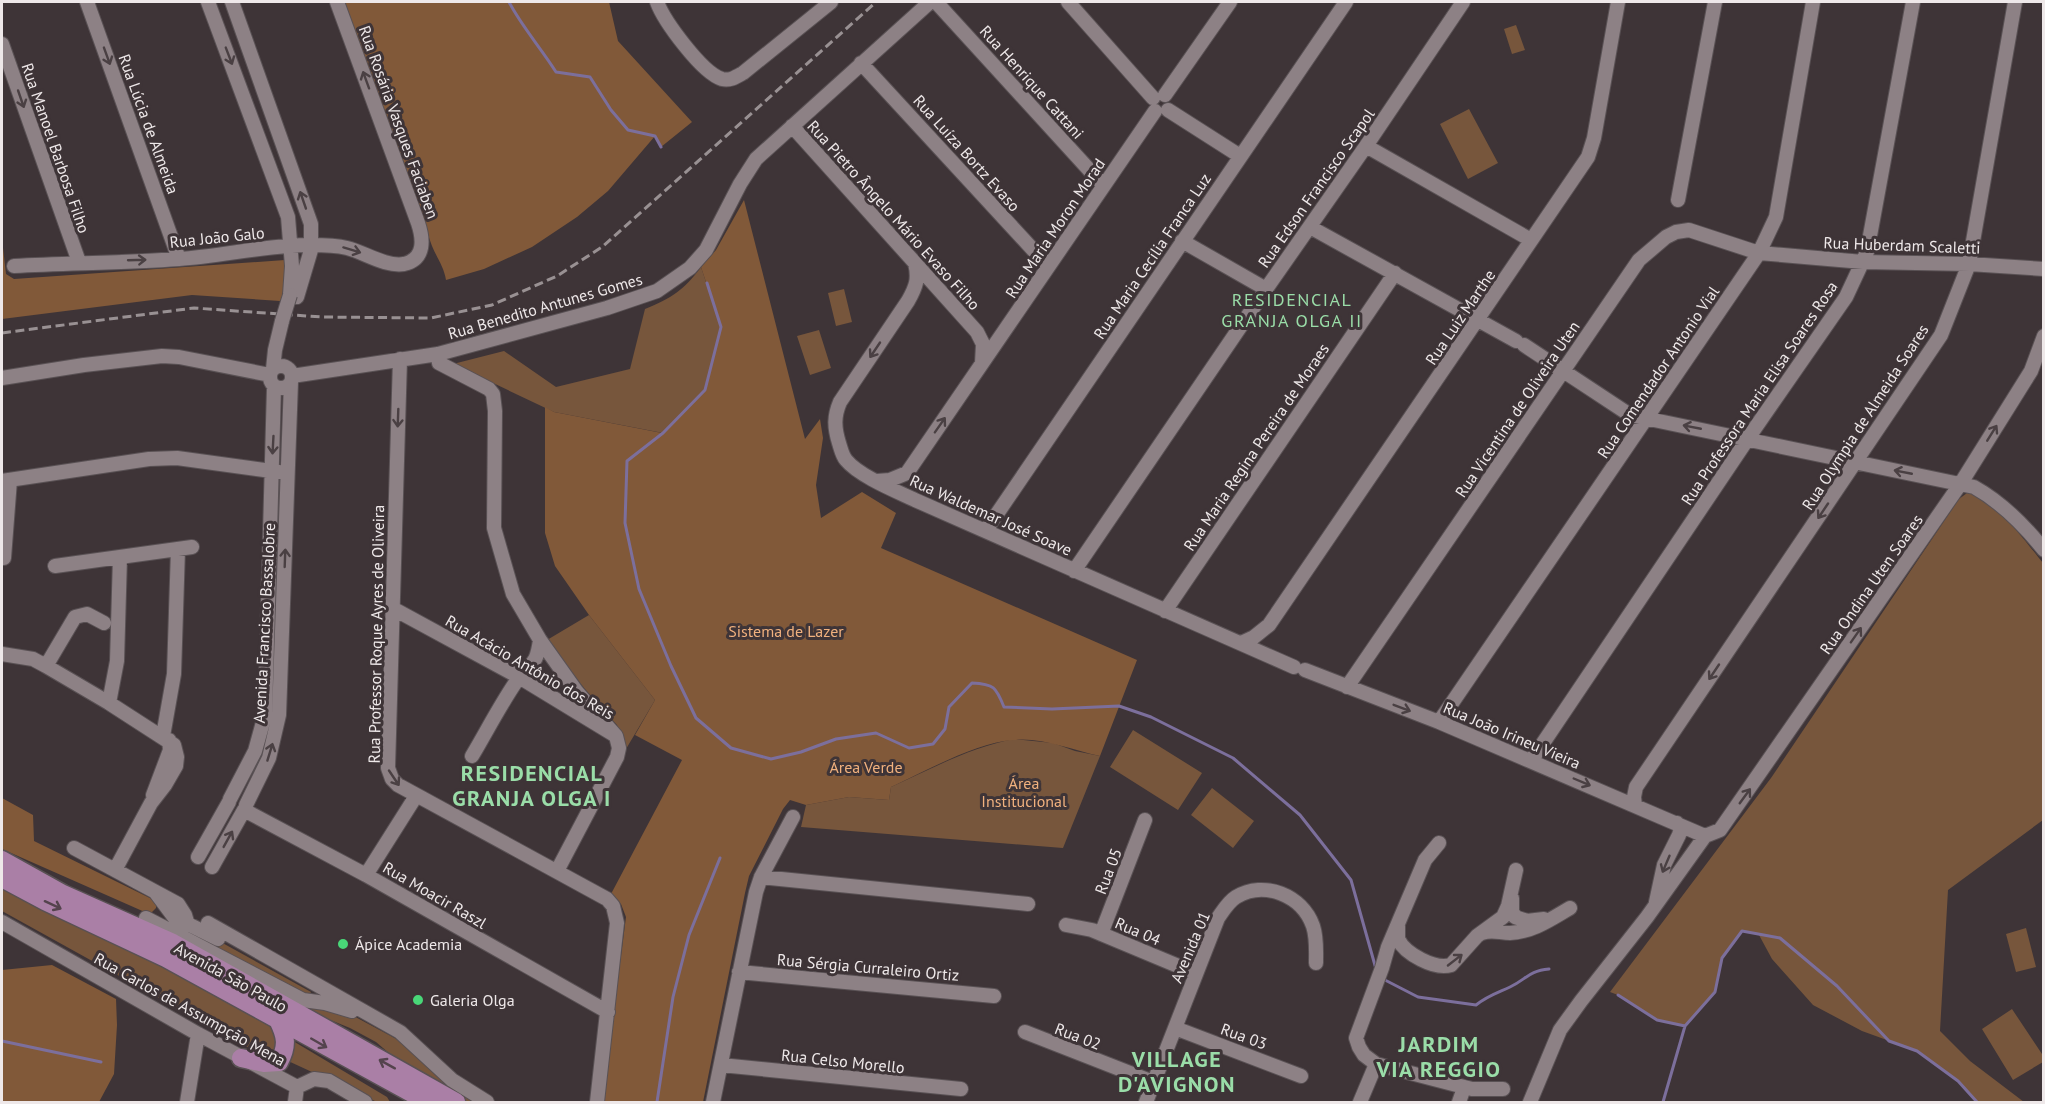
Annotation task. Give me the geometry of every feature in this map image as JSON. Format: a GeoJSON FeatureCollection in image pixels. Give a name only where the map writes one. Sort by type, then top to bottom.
{"type":"FeatureCollection","features":[{"type":"Feature","properties":{"kind":"main road"},"geometry":{"type":"LineString","coordinates":[[2,855],[146,918]]}},
{"type":"Feature","properties":{"kind":"main road","name":"Avenida São Paulo"},"geometry":{"type":"LineString","coordinates":[[2,860],[63,894],[173,944],[456,1102]]}},
{"type":"Feature","properties":{"kind":"main road","name":"Avenida São Paulo"},"geometry":{"type":"LineString","coordinates":[[2,878],[45,902],[166,958],[428,1102]]}},
{"type":"Feature","properties":{"kind":"main road"},"geometry":{"type":"LineString","coordinates":[[241,1058],[264,1063],[279,1062],[286,1044],[285,1033],[278,1020]]}},
{"type":"Feature","properties":{"kind":"main road"},"geometry":{"type":"LineString","coordinates":[[343,1057],[392,1092],[399,1102]]}},
{"type":"Feature","properties":{"kind":"street","name":"Rua Lúcia de Almeida"},"geometry":{"type":"LineString","coordinates":[[87,2],[179,259]]}},
{"type":"Feature","properties":{"kind":"street"},"geometry":{"type":"LineString","coordinates":[[208,2],[288,217],[294,296]]}},
{"type":"Feature","properties":{"kind":"street"},"geometry":{"type":"LineString","coordinates":[[232,2],[311,224],[311,245],[294,296]]}},
{"type":"Feature","properties":{"kind":"street","name":"Rua Rosária Vasques Faciaben"},"geometry":{"type":"LineString","coordinates":[[337,2],[412,204],[423,239],[422,248],[418,254]]}},
{"type":"Feature","properties":{"kind":"street"},"geometry":{"type":"LineString","coordinates":[[657,2],[662,16],[701,64],[709,72],[724,80],[733,79],[743,73],[828,2]]}},
{"type":"Feature","properties":{"kind":"street","name":"Rua Benedito Antunes Gomes"},"geometry":{"type":"LineString","coordinates":[[281,376],[438,354],[607,308],[657,291],[690,268],[706,250],[740,183],[756,159],[930,2]]}},
{"type":"Feature","properties":{"kind":"street","name":"Rua Henrique Cattani"},"geometry":{"type":"LineString","coordinates":[[936,2],[1103,185]]}},
{"type":"Feature","properties":{"kind":"street"},"geometry":{"type":"LineString","coordinates":[[1069,2],[1160,104],[1240,156]]}},
{"type":"Feature","properties":{"kind":"street","name":"Rua Maria Moron Morad"},"geometry":{"type":"LineString","coordinates":[[907,473],[1230,2]]}},
{"type":"Feature","properties":{"kind":"street","name":"Rua Maria Cecília Franca Luz"},"geometry":{"type":"LineString","coordinates":[[986,530],[1346,2]]}},
{"type":"Feature","properties":{"kind":"street","name":"Rua Edson Francisco Scapol"},"geometry":{"type":"LineString","coordinates":[[1074,571],[1463,2]]}},
{"type":"Feature","properties":{"kind":"street","name":"Rua Luiz Marthe"},"geometry":{"type":"LineString","coordinates":[[1269,625],[1479,320],[1588,156],[1618,2]]}},
{"type":"Feature","properties":{"kind":"street"},"geometry":{"type":"LineString","coordinates":[[1678,200],[1715,2]]}},
{"type":"Feature","properties":{"kind":"street","name":"Rua Comendador Antonio Vial"},"geometry":{"type":"LineString","coordinates":[[1439,722],[1759,253],[1776,216],[1813,2]]}},
{"type":"Feature","properties":{"kind":"street","name":"Rua Professora Maria Elisa Soares Rosa"},"geometry":{"type":"LineString","coordinates":[[1531,761],[1846,297],[1867,252],[1912,2]]}},
{"type":"Feature","properties":{"kind":"street","name":"Rua Olympia de Almeida Soares"},"geometry":{"type":"LineString","coordinates":[[1635,805],[1636,787],[1941,335],[1969,264],[2015,2]]}},
{"type":"Feature","properties":{"kind":"street","name":"Rua Manoel Barbosa Filho"},"geometry":{"type":"LineString","coordinates":[[2,44],[79,262]]}},
{"type":"Feature","properties":{"kind":"street","name":"Rua Luíza Bortz Evaso"},"geometry":{"type":"LineString","coordinates":[[861,63],[1048,266]]}},
{"type":"Feature","properties":{"kind":"street","name":"Rua Pietro Ângelo Mário Evaso Filho"},"geometry":{"type":"LineString","coordinates":[[792,126],[976,332],[988,335],[1003,333]]}},
{"type":"Feature","properties":{"kind":"street"},"geometry":{"type":"LineString","coordinates":[[1366,146],[1531,240]]}},
{"type":"Feature","properties":{"kind":"street"},"geometry":{"type":"LineString","coordinates":[[1310,226],[1520,343],[1630,415],[1974,487],[1989,495],[2038,533],[2043,550]]}},
{"type":"Feature","properties":{"kind":"street","name":"Rua Vicentina de Oliveira Uten"},"geometry":{"type":"LineString","coordinates":[[1347,687],[1639,260],[1666,237],[1676,232],[1689,230],[1759,253]]}},
{"type":"Feature","properties":{"kind":"street"},"geometry":{"type":"LineString","coordinates":[[1182,241],[1266,289]]}},
{"type":"Feature","properties":{"kind":"street","name":"Rua João Galo"},"geometry":{"type":"LineString","coordinates":[[14,266],[179,259],[311,245],[331,245],[393,263],[404,264],[418,254]]}},
{"type":"Feature","properties":{"kind":"street","name":"Rua Huberdam Scaletti"},"geometry":{"type":"LineString","coordinates":[[1759,253],[1863,262],[1969,264],[2043,269]]}},
{"type":"Feature","properties":{"kind":"street","name":"Rua Waldemar José Soave"},"geometry":{"type":"LineString","coordinates":[[915,263],[918,274],[917,284],[908,301],[840,402],[834,421],[843,456],[848,462],[875,481],[915,500],[1299,668]]}},
{"type":"Feature","properties":{"kind":"street","name":"Rua Maria Regina Pereira de Moraes"},"geometry":{"type":"LineString","coordinates":[[1165,611],[1395,273]]}},
{"type":"Feature","properties":{"kind":"street"},"geometry":{"type":"LineString","coordinates":[[908,301],[920,293],[929,291],[943,295]]}},
{"type":"Feature","properties":{"kind":"street","name":"Avenida Francisco Bassalobre"},"geometry":{"type":"LineString","coordinates":[[212,867],[245,808],[269,758],[279,715],[288,473],[281,376],[275,350],[294,296]]}},
{"type":"Feature","properties":{"kind":"street"},"geometry":{"type":"LineString","coordinates":[[976,332],[983,344],[982,363]]}},
{"type":"Feature","properties":{"kind":"street","name":"Rua Ondina Uten Soares"},"geometry":{"type":"LineString","coordinates":[[1530,1102],[1560,1030],[1655,907],[1705,836],[1720,830],[1961,483],[2031,371],[2043,336]]}},
{"type":"Feature","properties":{"kind":"street"},"geometry":{"type":"LineString","coordinates":[[438,354],[439,363],[489,389],[493,394],[495,411],[494,528],[513,594],[540,640],[577,692],[616,736]]}},
{"type":"Feature","properties":{"kind":"street"},"geometry":{"type":"LineString","coordinates":[[2,378],[162,356],[179,357],[281,376]]}},
{"type":"Feature","properties":{"kind":"street","name":"Rua Professor Roque Ayres de Oliveira"},"geometry":{"type":"LineString","coordinates":[[400,359],[388,768],[392,779],[398,785],[607,899],[617,914],[597,1102]]}},
{"type":"Feature","properties":{"kind":"street","name":"Avenida Francisco Bassalobre"},"geometry":{"type":"LineString","coordinates":[[198,857],[255,752],[265,715],[272,472],[281,376]]}},
{"type":"Feature","properties":{"kind":"street"},"geometry":{"type":"LineString","coordinates":[[4,558],[6,481],[149,459],[177,458],[288,473]]}},
{"type":"Feature","properties":{"kind":"street"},"geometry":{"type":"LineString","coordinates":[[875,481],[890,480],[907,473],[908,483],[915,500]]}},
{"type":"Feature","properties":{"kind":"street"},"geometry":{"type":"LineString","coordinates":[[55,566],[185,548],[166,738]]}},
{"type":"Feature","properties":{"kind":"street"},"geometry":{"type":"LineString","coordinates":[[109,703],[117,661],[120,557]]}},
{"type":"Feature","properties":{"kind":"street"},"geometry":{"type":"LineString","coordinates":[[46,666],[75,617],[87,614],[104,623]]}},
{"type":"Feature","properties":{"kind":"street","name":"Rua Acácio Antônio dos Reis"},"geometry":{"type":"LineString","coordinates":[[392,614],[422,623],[519,677],[616,736],[619,748],[617,757],[557,871]]}},
{"type":"Feature","properties":{"kind":"street"},"geometry":{"type":"LineString","coordinates":[[1241,643],[1254,637],[1269,625]]}},
{"type":"Feature","properties":{"kind":"street"},"geometry":{"type":"LineString","coordinates":[[1262,653],[1269,625]]}},
{"type":"Feature","properties":{"kind":"street"},"geometry":{"type":"LineString","coordinates":[[472,756],[519,677],[533,665],[538,655],[540,640]]}},
{"type":"Feature","properties":{"kind":"street"},"geometry":{"type":"LineString","coordinates":[[2,654],[33,659],[46,666],[166,738],[176,749],[176,766],[151,803],[115,870]]}},
{"type":"Feature","properties":{"kind":"street","name":"Rua João Irineu Vieira"},"geometry":{"type":"LineString","coordinates":[[1299,668],[1439,722],[1705,836]]}},
{"type":"Feature","properties":{"kind":"street"},"geometry":{"type":"LineString","coordinates":[[366,875],[416,796]]}},
{"type":"Feature","properties":{"kind":"street","name":"Rua Moacir Raszl"},"geometry":{"type":"LineString","coordinates":[[229,801],[229,808],[233,812],[239,813],[245,808],[608,1012]]}},
{"type":"Feature","properties":{"kind":"street"},"geometry":{"type":"LineString","coordinates":[[713,1102],[756,892],[761,877],[793,817]]}},
{"type":"Feature","properties":{"kind":"street","name":"Rua 05"},"geometry":{"type":"LineString","coordinates":[[1101,934],[1145,820]]}},
{"type":"Feature","properties":{"kind":"street"},"geometry":{"type":"LineString","coordinates":[[1655,907],[1664,865],[1679,836],[1681,828],[1677,823]]}},
{"type":"Feature","properties":{"kind":"street"},"geometry":{"type":"LineString","coordinates":[[1439,843],[1425,860],[1398,926],[1395,948],[1380,974],[1356,1038],[1364,1055],[1376,1064],[1464,1088],[1503,1089]]}},
{"type":"Feature","properties":{"kind":"street"},"geometry":{"type":"LineString","coordinates":[[75,848],[156,893],[168,903],[174,917],[314,991],[331,997],[338,996]]}},
{"type":"Feature","properties":{"kind":"street"},"geometry":{"type":"LineString","coordinates":[[1395,948],[1440,966],[1451,965],[1480,933],[1506,918],[1512,911],[1516,870]]}},
{"type":"Feature","properties":{"kind":"street"},"geometry":{"type":"LineString","coordinates":[[761,877],[1028,904]]}},
{"type":"Feature","properties":{"kind":"street","name":"Avenida 01"},"geometry":{"type":"LineString","coordinates":[[1146,1102],[1218,918],[1233,898],[1259,890],[1285,895],[1305,911],[1315,936],[1316,963]]}},
{"type":"Feature","properties":{"kind":"street"},"geometry":{"type":"LineString","coordinates":[[146,918],[161,914],[168,903]]}},
{"type":"Feature","properties":{"kind":"street"},"geometry":{"type":"LineString","coordinates":[[1480,933],[1488,931],[1509,933],[1536,928],[1570,908]]}},
{"type":"Feature","properties":{"kind":"street"},"geometry":{"type":"LineString","coordinates":[[1506,918],[1532,921],[1555,917]]}},
{"type":"Feature","properties":{"kind":"street"},"geometry":{"type":"LineString","coordinates":[[146,918],[303,1000],[325,1003],[352,1011],[400,1032]]}},
{"type":"Feature","properties":{"kind":"street"},"geometry":{"type":"LineString","coordinates":[[1506,918],[1518,926],[1509,933]]}},
{"type":"Feature","properties":{"kind":"street","name":"Rua Carlos de Assumpção Mena"},"geometry":{"type":"LineString","coordinates":[[2,922],[198,1034],[297,1087],[314,1079],[329,1081],[365,1102]]}},
{"type":"Feature","properties":{"kind":"street"},"geometry":{"type":"LineString","coordinates":[[208,923],[400,1032],[452,1080],[487,1102]]}},
{"type":"Feature","properties":{"kind":"street"},"geometry":{"type":"LineString","coordinates":[[188,924],[192,936],[210,950]]}},
{"type":"Feature","properties":{"kind":"street","name":"Rua 04"},"geometry":{"type":"LineString","coordinates":[[1066,925],[1101,934],[1196,974]]}},
{"type":"Feature","properties":{"kind":"street","name":"Rua Sérgia Curraleiro Ortiz"},"geometry":{"type":"LineString","coordinates":[[739,972],[994,996]]}},
{"type":"Feature","properties":{"kind":"street","name":"Rua 03"},"geometry":{"type":"LineString","coordinates":[[1175,1028],[1301,1076]]}},
{"type":"Feature","properties":{"kind":"street","name":"Rua 02"},"geometry":{"type":"LineString","coordinates":[[1025,1032],[1153,1083]]}},
{"type":"Feature","properties":{"kind":"street"},"geometry":{"type":"LineString","coordinates":[[187,1102],[198,1034]]}},
{"type":"Feature","properties":{"kind":"street"},"geometry":{"type":"LineString","coordinates":[[1360,1102],[1376,1064]]}},
{"type":"Feature","properties":{"kind":"street","name":"Rua Celso Morello"},"geometry":{"type":"LineString","coordinates":[[721,1065],[962,1089]]}},
{"type":"Feature","properties":{"kind":"street"},"geometry":{"type":"LineString","coordinates":[[295,1102],[297,1087]]}},
{"type":"Feature","properties":{"kind":"street"},"geometry":{"type":"LineString","coordinates":[[1459,1102],[1464,1088]]}},
{"type":"Feature","properties":{"kind":"green space"},"geometry":{"type":"Polygon","coordinates":[[[344,2],[609,2],[618,41],[692,122],[661,147],[655,136],[608,191],[577,217],[532,247],[484,269],[446,280],[344,2]]]}},
{"type":"Feature","properties":{"kind":"green space"},"geometry":{"type":"Polygon","coordinates":[[[1516,25],[1525,50],[1512,54],[1504,29],[1516,25]]]}},
{"type":"Feature","properties":{"kind":"green space"},"geometry":{"type":"Polygon","coordinates":[[[1469,109],[1498,163],[1468,179],[1440,124],[1469,109]]]}},
{"type":"Feature","properties":{"kind":"green space"},"geometry":{"type":"Polygon","coordinates":[[[744,200],[805,439],[820,419],[823,438],[816,485],[821,518],[862,492],[896,513],[881,548],[1137,660],[1100,756],[1035,740],[998,742],[967,752],[891,787],[889,800],[849,797],[806,805],[790,800],[783,809],[749,876],[703,1102],[602,1102],[626,917],[621,904],[611,894],[682,760],[635,735],[655,700],[589,615],[555,566],[545,533],[545,407],[554,412],[662,433],[705,390],[721,327],[701,267],[716,250],[744,200]]]}},
{"type":"Feature","properties":{"kind":"green space"},"geometry":{"type":"Polygon","coordinates":[[[2,239],[6,274],[14,279],[285,260],[286,291],[280,301],[192,295],[2,319],[2,239]]]}},
{"type":"Feature","properties":{"kind":"green space"},"geometry":{"type":"Polygon","coordinates":[[[701,267],[721,327],[705,390],[663,433],[554,412],[453,364],[504,351],[556,387],[630,369],[645,309],[677,292],[701,267]]]}},
{"type":"Feature","properties":{"kind":"green space"},"geometry":{"type":"Polygon","coordinates":[[[844,289],[852,322],[836,326],[828,293],[844,289]]]}},
{"type":"Feature","properties":{"kind":"green space"},"geometry":{"type":"Polygon","coordinates":[[[819,330],[831,368],[810,375],[797,336],[819,330]]]}},
{"type":"Feature","properties":{"kind":"green space"},"geometry":{"type":"Polygon","coordinates":[[[1967,493],[1977,496],[1998,511],[2043,563],[2043,820],[1948,890],[1940,1031],[1970,1061],[2024,1102],[1977,1102],[1958,1081],[1917,1051],[1862,1031],[1813,1005],[1772,959],[1759,935],[1742,931],[1722,958],[1715,992],[1685,1026],[1657,1020],[1610,992],[1771,778],[1959,499],[1967,493]]]}},
{"type":"Feature","properties":{"kind":"green space"},"geometry":{"type":"Polygon","coordinates":[[[589,615],[655,700],[626,749],[617,725],[584,688],[547,640],[589,615]]]}},
{"type":"Feature","properties":{"kind":"green space"},"geometry":{"type":"Polygon","coordinates":[[[1133,730],[1202,773],[1178,810],[1110,767],[1133,730]]]}},
{"type":"Feature","properties":{"kind":"green space","name":"Área Institucional"},"geometry":{"type":"Polygon","coordinates":[[[1014,739],[1053,743],[1075,751],[1100,756],[1063,848],[801,827],[806,805],[849,797],[889,800],[891,787],[982,747],[1014,739]]]}},
{"type":"Feature","properties":{"kind":"green space"},"geometry":{"type":"Polygon","coordinates":[[[1212,788],[1254,821],[1233,848],[1191,815],[1212,788]]]}},
{"type":"Feature","properties":{"kind":"green space"},"geometry":{"type":"Polygon","coordinates":[[[2,798],[33,815],[34,841],[156,901],[156,908],[151,913],[147,913],[2,849],[2,798]]]}},
{"type":"Feature","properties":{"kind":"green space"},"geometry":{"type":"Polygon","coordinates":[[[2,886],[135,952],[271,1027],[278,1033],[278,1047],[273,1052],[260,1054],[2,911],[2,886]]]}},
{"type":"Feature","properties":{"kind":"green space"},"geometry":{"type":"Polygon","coordinates":[[[106,905],[348,1013],[402,1042],[477,1102],[463,1102],[397,1060],[376,1042],[350,1028],[323,1017],[308,1014],[106,905]]]}},
{"type":"Feature","properties":{"kind":"green space"},"geometry":{"type":"Polygon","coordinates":[[[2026,928],[2036,967],[2016,972],[2006,934],[2026,928]]]}},
{"type":"Feature","properties":{"kind":"green space"},"geometry":{"type":"Polygon","coordinates":[[[199,930],[311,992],[309,996],[195,937],[195,932],[199,930]]]}},
{"type":"Feature","properties":{"kind":"green space"},"geometry":{"type":"Polygon","coordinates":[[[52,965],[116,999],[114,1074],[99,1102],[2,1102],[2,970],[52,965]]]}},
{"type":"Feature","properties":{"kind":"green space"},"geometry":{"type":"Polygon","coordinates":[[[2012,1009],[2044,1057],[2043,1062],[2013,1080],[1982,1029],[2012,1009]]]}},
{"type":"Feature","properties":{"kind":"green space"},"geometry":{"type":"Polygon","coordinates":[[[293,1041],[387,1097],[390,1102],[377,1102],[286,1060],[293,1041]]]}},
{"type":"Feature","properties":{"kind":"waterway"},"geometry":{"type":"LineString","coordinates":[[509,2],[556,72],[590,77],[611,110],[628,130],[655,136],[661,147]]}},
{"type":"Feature","properties":{"kind":"waterway"},"geometry":{"type":"LineString","coordinates":[[707,283],[721,327],[705,390],[663,433],[627,461],[625,523],[639,589],[671,666],[696,718],[731,748],[771,759],[801,752],[836,739],[876,733],[909,748],[933,744],[945,729],[949,707],[972,683],[985,684],[993,688],[1004,707],[1052,709],[1119,706],[1151,717],[1233,758],[1300,815],[1351,880],[1376,969]]}},
{"type":"Feature","properties":{"kind":"waterway"},"geometry":{"type":"LineString","coordinates":[[657,1102],[673,997],[689,935],[720,858]]}},
{"type":"Feature","properties":{"kind":"waterway"},"geometry":{"type":"LineString","coordinates":[[1618,995],[1657,1020],[1685,1026],[1715,992],[1722,958],[1742,931],[1780,938],[1837,986],[1889,1041],[1917,1051],[1958,1081],[1977,1102]]}},
{"type":"Feature","properties":{"kind":"waterway"},"geometry":{"type":"LineString","coordinates":[[1383,979],[1418,997],[1476,1005],[1532,973],[1549,969]]}},
{"type":"Feature","properties":{"kind":"waterway"},"geometry":{"type":"LineString","coordinates":[[1663,1102],[1685,1026]]}},
{"type":"Feature","properties":{"kind":"waterway"},"geometry":{"type":"LineString","coordinates":[[2,1041],[101,1062]]}},
{"type":"Feature","properties":{"kind":"railway"},"geometry":{"type":"LineString","coordinates":[[2,333],[194,308],[322,317],[431,318],[492,305],[557,276],[602,247],[876,2]]}},
{"type":"Feature","properties":{"kind":"place","name":"Ápice Academia"},"geometry":{"type":"Point","coordinates":[343,944]}},
{"type":"Feature","properties":{"kind":"place","name":"Galeria Olga"},"geometry":{"type":"Point","coordinates":[418,1000]}},
{"type":"Feature","properties":{"kind":"district","name":"RESIDENCIAL GRANJA OLGA II"},"geometry":{"type":"Point","coordinates":[1292,310]}},
{"type":"Feature","properties":{"kind":"district","name":"RESIDENCIAL GRANJA OLGA I"},"geometry":{"type":"Point","coordinates":[532,786]}},
{"type":"Feature","properties":{"kind":"district","name":"JARDIM VIA REGGIO"},"geometry":{"type":"Point","coordinates":[1439,1056]}},
{"type":"Feature","properties":{"kind":"district","name":"VILLAGE D'AVIGNON"},"geometry":{"type":"Point","coordinates":[1177,1072]}},
{"type":"Feature","properties":{"kind":"park label","name":"Sistema de Lazer"},"geometry":{"type":"Point","coordinates":[786,631]}},
{"type":"Feature","properties":{"kind":"park label","name":"Área Verde"},"geometry":{"type":"Point","coordinates":[866,767]}}]}
